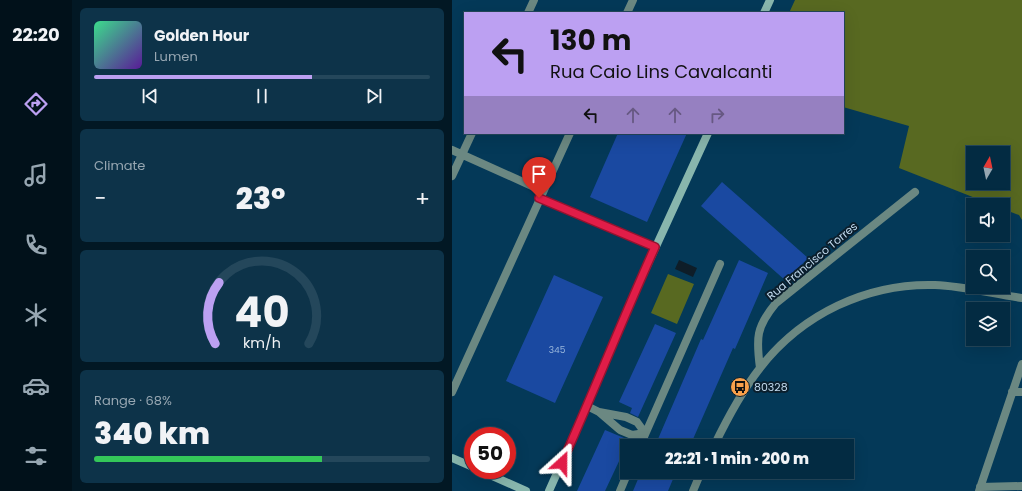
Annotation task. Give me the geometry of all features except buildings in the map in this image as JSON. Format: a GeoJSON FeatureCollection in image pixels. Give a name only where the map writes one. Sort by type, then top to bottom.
{"type":"FeatureCollection","features":[{"type":"Feature","properties":{"kind":"main road"},"geometry":{"type":"LineString","coordinates":[[764,12],[770,0]]}},
{"type":"Feature","properties":{"kind":"main road"},"geometry":{"type":"LineString","coordinates":[[549,491],[587,406],[615,336],[708,134]]}},
{"type":"Feature","properties":{"kind":"main road"},"geometry":{"type":"LineString","coordinates":[[452,458],[464,464]]}},
{"type":"Feature","properties":{"kind":"main road"},"geometry":{"type":"LineString","coordinates":[[499,479],[526,491]]}},
{"type":"Feature","properties":{"kind":"street"},"geometry":{"type":"LineString","coordinates":[[528,12],[534,0]]}},
{"type":"Feature","properties":{"kind":"street"},"geometry":{"type":"LineString","coordinates":[[627,12],[633,0]]}},
{"type":"Feature","properties":{"kind":"street"},"geometry":{"type":"LineString","coordinates":[[452,176],[472,134]]}},
{"type":"Feature","properties":{"kind":"street"},"geometry":{"type":"LineString","coordinates":[[452,392],[539,198],[570,134]]}},
{"type":"Feature","properties":{"kind":"street"},"geometry":{"type":"LineString","coordinates":[[452,150],[543,191]]}},
{"type":"Feature","properties":{"kind":"street","name":"Rua Francisco Torres"},"geometry":{"type":"LineString","coordinates":[[760,368],[757,341],[760,328],[768,313],[776,303],[915,192]]}},
{"type":"Feature","properties":{"kind":"street"},"geometry":{"type":"LineString","coordinates":[[539,198],[655,247]]}},
{"type":"Feature","properties":{"kind":"street"},"geometry":{"type":"LineString","coordinates":[[643,439],[720,264]]}},
{"type":"Feature","properties":{"kind":"street"},"geometry":{"type":"LineString","coordinates":[[718,439],[739,400],[760,368],[783,342],[814,318],[844,302],[874,292],[901,286],[935,285],[964,288],[1022,298]]}},
{"type":"Feature","properties":{"kind":"street"},"geometry":{"type":"LineString","coordinates":[[1022,364],[980,489],[1022,486]]}},
{"type":"Feature","properties":{"kind":"street"},"geometry":{"type":"LineString","coordinates":[[1012,392],[1022,392]]}},
{"type":"Feature","properties":{"kind":"street"},"geometry":{"type":"LineString","coordinates":[[587,406],[599,412],[637,422],[645,433]]}},
{"type":"Feature","properties":{"kind":"street"},"geometry":{"type":"LineString","coordinates":[[599,412],[620,430],[632,435],[645,433]]}},
{"type":"Feature","properties":{"kind":"street"},"geometry":{"type":"LineString","coordinates":[[620,491],[625,479]]}},
{"type":"Feature","properties":{"kind":"street"},"geometry":{"type":"LineString","coordinates":[[693,491],[698,479]]}},
{"type":"Feature","properties":{"kind":"green space"},"geometry":{"type":"Polygon","coordinates":[[[795,0],[1022,0],[1022,220],[1019,215],[1010,212],[1010,198],[975,198],[899,168],[909,126],[844,107],[844,12],[789,12],[795,0]]]}},
{"type":"Feature","properties":{"kind":"green space"},"geometry":{"type":"Polygon","coordinates":[[[668,274],[694,284],[677,324],[651,313],[668,274]]]}},
{"type":"Feature","properties":{"kind":"water"},"geometry":{"type":"Polygon","coordinates":[[[679,260],[697,268],[693,277],[675,269],[679,260]]]}},
{"type":"Feature","properties":{"kind":"place","name":"80328"},"geometry":{"type":"Point","coordinates":[740,387]}},
{"type":"Feature","properties":{"kind":"route"},"geometry":{"type":"LineString","coordinates":[[539,198],[655,247],[615,336],[562,463]]}}]}
